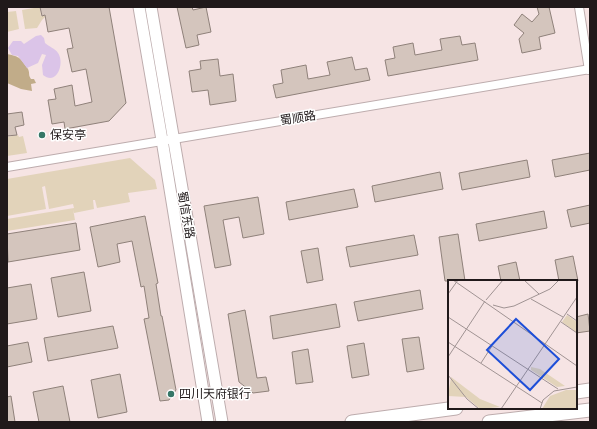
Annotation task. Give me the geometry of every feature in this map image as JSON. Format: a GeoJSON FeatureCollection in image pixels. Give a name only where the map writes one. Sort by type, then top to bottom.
{"type":"FeatureCollection","features":[{"type":"Feature","properties":{"kind":"main road","name":"蜀信东路"},"geometry":{"type":"LineString","coordinates":[[139,7],[168,139],[222,422]]}},
{"type":"Feature","properties":{"kind":"main road","name":"蜀信东路"},"geometry":{"type":"LineString","coordinates":[[151,7],[208,422]]}},
{"type":"Feature","properties":{"kind":"main road"},"geometry":{"type":"LineString","coordinates":[[577,392],[590,390]]}},
{"type":"Feature","properties":{"kind":"main road"},"geometry":{"type":"LineString","coordinates":[[352,422],[449,409]]}},
{"type":"Feature","properties":{"kind":"main road"},"geometry":{"type":"LineString","coordinates":[[489,422],[590,410]]}},
{"type":"Feature","properties":{"kind":"street"},"geometry":{"type":"LineString","coordinates":[[579,7],[590,69]]}},
{"type":"Feature","properties":{"kind":"street","name":"蜀顺路"},"geometry":{"type":"LineString","coordinates":[[7,167],[590,69]]}},
{"type":"Feature","properties":{"kind":"shaded area"},"geometry":{"type":"Polygon","coordinates":[[[40,7],[41,16],[47,15],[37,28],[25,29],[22,10],[40,7]]]}},
{"type":"Feature","properties":{"kind":"shaded area"},"geometry":{"type":"Polygon","coordinates":[[[16,11],[19,29],[7,32],[7,12],[16,11]]]}},
{"type":"Feature","properties":{"kind":"shaded area"},"geometry":{"type":"Polygon","coordinates":[[[41,35],[44,38],[45,43],[57,51],[60,57],[60,67],[56,76],[52,78],[48,78],[43,75],[42,65],[46,55],[42,54],[38,63],[27,68],[18,56],[12,55],[8,48],[13,41],[21,41],[24,44],[36,36],[41,35]]]}},
{"type":"Feature","properties":{"kind":"shaded area"},"geometry":{"type":"Polygon","coordinates":[[[7,54],[20,58],[28,69],[30,78],[34,79],[36,83],[31,84],[32,91],[21,89],[7,83],[7,54]]]}},
{"type":"Feature","properties":{"kind":"shaded area"},"geometry":{"type":"Polygon","coordinates":[[[18,135],[19,137],[23,136],[27,153],[7,156],[7,137],[18,135]]]}},
{"type":"Feature","properties":{"kind":"shaded area"},"geometry":{"type":"Polygon","coordinates":[[[130,158],[155,180],[157,189],[128,193],[130,202],[97,208],[95,200],[93,200],[94,209],[74,213],[73,209],[75,220],[7,231],[7,219],[74,208],[73,204],[49,209],[45,186],[42,187],[46,209],[7,216],[7,179],[130,158]]]}},
{"type":"Feature","properties":{"kind":"building"},"geometry":{"type":"Polygon","coordinates":[[[40,7],[109,7],[126,103],[109,121],[65,129],[64,122],[52,124],[48,100],[56,99],[54,89],[72,85],[75,106],[92,102],[86,69],[72,72],[67,49],[73,48],[69,28],[48,32],[45,15],[42,16],[40,7]]]}},
{"type":"Feature","properties":{"kind":"building"},"geometry":{"type":"Polygon","coordinates":[[[177,7],[192,7],[193,10],[206,7],[211,32],[197,35],[199,45],[186,48],[177,7]]]}},
{"type":"Feature","properties":{"kind":"building"},"geometry":{"type":"Polygon","coordinates":[[[537,7],[549,7],[555,33],[539,37],[541,49],[522,53],[519,39],[524,33],[514,25],[522,14],[532,22],[539,14],[537,7]]]}},
{"type":"Feature","properties":{"kind":"building"},"geometry":{"type":"Polygon","coordinates":[[[460,36],[462,45],[475,43],[478,60],[388,76],[385,60],[395,58],[393,47],[413,43],[415,55],[442,50],[440,39],[460,36]]]}},
{"type":"Feature","properties":{"kind":"building"},"geometry":{"type":"Polygon","coordinates":[[[352,57],[355,70],[367,68],[370,80],[276,98],[273,85],[283,83],[281,70],[306,65],[308,79],[330,75],[327,62],[352,57]]]}},
{"type":"Feature","properties":{"kind":"building"},"geometry":{"type":"Polygon","coordinates":[[[218,59],[220,76],[233,74],[236,101],[210,105],[208,90],[192,92],[189,71],[201,69],[200,61],[218,59]]]}},
{"type":"Feature","properties":{"kind":"building"},"geometry":{"type":"Polygon","coordinates":[[[22,112],[24,125],[15,127],[17,135],[7,136],[7,114],[22,112]]]}},
{"type":"Feature","properties":{"kind":"building"},"geometry":{"type":"Polygon","coordinates":[[[590,153],[590,170],[555,177],[552,160],[590,153]]]}},
{"type":"Feature","properties":{"kind":"building"},"geometry":{"type":"Polygon","coordinates":[[[527,160],[530,177],[462,190],[459,173],[527,160]]]}},
{"type":"Feature","properties":{"kind":"building"},"geometry":{"type":"Polygon","coordinates":[[[440,172],[443,189],[375,202],[372,186],[440,172]]]}},
{"type":"Feature","properties":{"kind":"building"},"geometry":{"type":"Polygon","coordinates":[[[354,189],[358,207],[289,220],[286,202],[354,189]]]}},
{"type":"Feature","properties":{"kind":"building"},"geometry":{"type":"Polygon","coordinates":[[[258,197],[264,234],[243,238],[239,217],[223,220],[231,265],[215,268],[204,206],[258,197]]]}},
{"type":"Feature","properties":{"kind":"building"},"geometry":{"type":"Polygon","coordinates":[[[590,205],[590,223],[571,227],[567,210],[590,205]]]}},
{"type":"Feature","properties":{"kind":"building"},"geometry":{"type":"Polygon","coordinates":[[[544,211],[547,228],[479,241],[476,224],[544,211]]]}},
{"type":"Feature","properties":{"kind":"building"},"geometry":{"type":"Polygon","coordinates":[[[145,216],[158,283],[156,284],[161,316],[176,390],[169,400],[160,401],[144,319],[149,318],[144,286],[141,287],[132,241],[117,244],[120,262],[98,267],[90,227],[145,216]]]}},
{"type":"Feature","properties":{"kind":"building"},"geometry":{"type":"Polygon","coordinates":[[[76,223],[80,250],[8,262],[7,234],[76,223]]]}},
{"type":"Feature","properties":{"kind":"building"},"geometry":{"type":"Polygon","coordinates":[[[458,234],[465,280],[445,281],[439,237],[458,234]]]}},
{"type":"Feature","properties":{"kind":"building"},"geometry":{"type":"Polygon","coordinates":[[[414,235],[418,255],[350,267],[346,247],[414,235]]]}},
{"type":"Feature","properties":{"kind":"building"},"geometry":{"type":"Polygon","coordinates":[[[318,248],[323,280],[307,283],[301,251],[318,248]]]}},
{"type":"Feature","properties":{"kind":"building"},"geometry":{"type":"Polygon","coordinates":[[[573,256],[578,281],[559,280],[555,260],[573,256]]]}},
{"type":"Feature","properties":{"kind":"building"},"geometry":{"type":"Polygon","coordinates":[[[516,262],[520,280],[501,280],[498,266],[516,262]]]}},
{"type":"Feature","properties":{"kind":"building"},"geometry":{"type":"Polygon","coordinates":[[[84,272],[91,311],[58,317],[51,278],[84,272]]]}},
{"type":"Feature","properties":{"kind":"building"},"geometry":{"type":"Polygon","coordinates":[[[31,284],[37,319],[7,324],[7,288],[31,284]]]}},
{"type":"Feature","properties":{"kind":"building"},"geometry":{"type":"Polygon","coordinates":[[[420,290],[423,309],[358,321],[354,302],[420,290]]]}},
{"type":"Feature","properties":{"kind":"building"},"geometry":{"type":"Polygon","coordinates":[[[336,304],[340,327],[273,339],[270,316],[336,304]]]}},
{"type":"Feature","properties":{"kind":"building"},"geometry":{"type":"Polygon","coordinates":[[[245,310],[257,378],[266,377],[269,391],[253,393],[239,382],[228,314],[245,310]]]}},
{"type":"Feature","properties":{"kind":"building"},"geometry":{"type":"Polygon","coordinates":[[[588,314],[590,331],[577,333],[577,317],[588,314]]]}},
{"type":"Feature","properties":{"kind":"building"},"geometry":{"type":"Polygon","coordinates":[[[113,326],[118,348],[48,361],[44,338],[113,326]]]}},
{"type":"Feature","properties":{"kind":"building"},"geometry":{"type":"Polygon","coordinates":[[[419,337],[424,369],[407,372],[402,339],[419,337]]]}},
{"type":"Feature","properties":{"kind":"building"},"geometry":{"type":"Polygon","coordinates":[[[28,342],[32,362],[7,367],[7,346],[28,342]]]}},
{"type":"Feature","properties":{"kind":"building"},"geometry":{"type":"Polygon","coordinates":[[[364,343],[369,375],[352,378],[347,346],[364,343]]]}},
{"type":"Feature","properties":{"kind":"building"},"geometry":{"type":"Polygon","coordinates":[[[308,349],[313,382],[296,384],[292,352],[308,349]]]}},
{"type":"Feature","properties":{"kind":"building"},"geometry":{"type":"Polygon","coordinates":[[[120,374],[127,412],[98,418],[91,380],[120,374]]]}},
{"type":"Feature","properties":{"kind":"building"},"geometry":{"type":"Polygon","coordinates":[[[63,386],[70,422],[39,422],[33,392],[63,386]]]}},
{"type":"Feature","properties":{"kind":"building"},"geometry":{"type":"Polygon","coordinates":[[[11,396],[15,422],[7,422],[7,397],[11,396]]]}},
{"type":"Feature","properties":{"kind":"place","name":"保安亭"},"geometry":{"type":"Point","coordinates":[42,135]}},
{"type":"Feature","properties":{"kind":"place","name":"四川天府银行"},"geometry":{"type":"Point","coordinates":[171,394]}}]}
